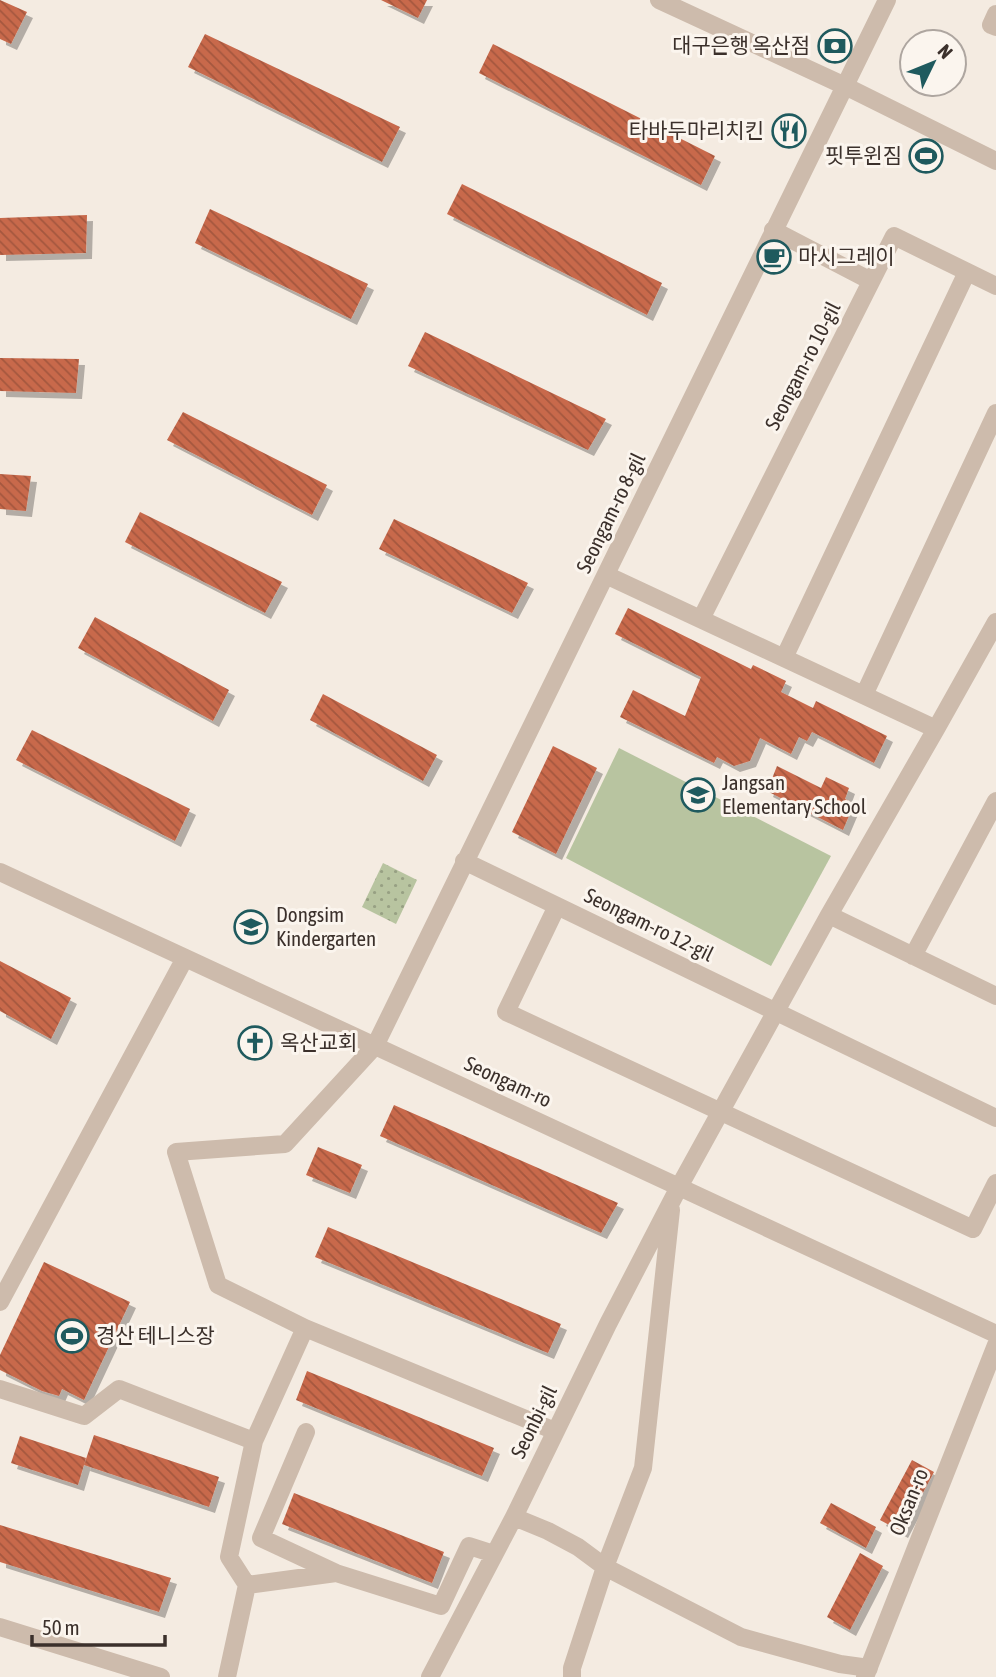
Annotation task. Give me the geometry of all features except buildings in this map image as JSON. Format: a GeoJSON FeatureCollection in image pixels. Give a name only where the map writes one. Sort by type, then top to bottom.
{"type":"FeatureCollection","features":[{"type":"Feature","properties":{"kind":"street","name":"Seongam-ro 8-gil"},"geometry":{"type":"LineString","coordinates":[[305,1328],[218,1285],[176,1152],[285,1144],[374,1046],[887,0]]}},
{"type":"Feature","properties":{"kind":"street"},"geometry":{"type":"LineString","coordinates":[[665,1],[996,161]]}},
{"type":"Feature","properties":{"kind":"street"},"geometry":{"type":"LineString","coordinates":[[996,14],[991,25],[996,27]]}},
{"type":"Feature","properties":{"kind":"street"},"geometry":{"type":"LineString","coordinates":[[773,230],[871,281]]}},
{"type":"Feature","properties":{"kind":"street","name":"Seongam-ro 10-gil"},"geometry":{"type":"LineString","coordinates":[[701,619],[894,236],[996,286]]}},
{"type":"Feature","properties":{"kind":"street"},"geometry":{"type":"LineString","coordinates":[[784,658],[967,272]]}},
{"type":"Feature","properties":{"kind":"street"},"geometry":{"type":"LineString","coordinates":[[864,695],[996,414]]}},
{"type":"Feature","properties":{"kind":"street"},"geometry":{"type":"LineString","coordinates":[[606,575],[936,729]]}},
{"type":"Feature","properties":{"kind":"street"},"geometry":{"type":"LineString","coordinates":[[572,1677],[572,1668],[605,1567],[643,1468],[676,1193],[829,915],[995,625]]}},
{"type":"Feature","properties":{"kind":"street"},"geometry":{"type":"LineString","coordinates":[[913,956],[996,801]]}},
{"type":"Feature","properties":{"kind":"street"},"geometry":{"type":"LineString","coordinates":[[464,861],[557,906]]}},
{"type":"Feature","properties":{"kind":"street","name":"Seongam-ro"},"geometry":{"type":"LineString","coordinates":[[0,872],[374,1046],[676,1193],[996,1334]]}},
{"type":"Feature","properties":{"kind":"street","name":"Seongam-ro 12-gil"},"geometry":{"type":"LineString","coordinates":[[996,1118],[557,906],[506,1012],[973,1229],[996,1183]]}},
{"type":"Feature","properties":{"kind":"street"},"geometry":{"type":"LineString","coordinates":[[829,915],[994,991]]}},
{"type":"Feature","properties":{"kind":"street"},"geometry":{"type":"LineString","coordinates":[[0,1302],[185,958]]}},
{"type":"Feature","properties":{"kind":"street","name":"Seonbi-gil"},"geometry":{"type":"LineString","coordinates":[[430,1677],[514,1517],[676,1193]]}},
{"type":"Feature","properties":{"kind":"street"},"geometry":{"type":"LineString","coordinates":[[227,1677],[247,1585],[229,1557],[254,1441],[305,1328],[555,1431]]}},
{"type":"Feature","properties":{"kind":"street","name":"Oksan-ro"},"geometry":{"type":"LineString","coordinates":[[867,1673],[996,1345]]}},
{"type":"Feature","properties":{"kind":"street"},"geometry":{"type":"LineString","coordinates":[[0,1389],[84,1416],[119,1389],[254,1441]]}},
{"type":"Feature","properties":{"kind":"street"},"geometry":{"type":"LineString","coordinates":[[306,1433],[261,1538],[336,1573],[441,1606],[470,1546],[494,1554]]}},
{"type":"Feature","properties":{"kind":"street"},"geometry":{"type":"LineString","coordinates":[[514,1517],[548,1531],[578,1547],[605,1567],[741,1637],[867,1673]]}},
{"type":"Feature","properties":{"kind":"street"},"geometry":{"type":"LineString","coordinates":[[247,1585],[336,1573]]}},
{"type":"Feature","properties":{"kind":"street"},"geometry":{"type":"LineString","coordinates":[[0,1627],[160,1677]]}},
{"type":"Feature","properties":{"kind":"green space"},"geometry":{"type":"Polygon","coordinates":[[[619,748],[831,856],[771,966],[566,858],[619,748]]]}},
{"type":"Feature","properties":{"kind":"green space"},"geometry":{"type":"Polygon","coordinates":[[[383,863],[417,880],[396,924],[362,907],[383,863]]]}},
{"type":"Feature","properties":{"kind":"place","name":"대구은행 옥산점"},"geometry":{"type":"Point","coordinates":[835,46]}},
{"type":"Feature","properties":{"kind":"place","name":"타바두마리치킨"},"geometry":{"type":"Point","coordinates":[789,131]}},
{"type":"Feature","properties":{"kind":"place","name":"핏투윈짐"},"geometry":{"type":"Point","coordinates":[926,156]}},
{"type":"Feature","properties":{"kind":"place","name":"마시그레이"},"geometry":{"type":"Point","coordinates":[774,257]}},
{"type":"Feature","properties":{"kind":"place","name":"Jangsan Elementary School"},"geometry":{"type":"Point","coordinates":[698,795]}},
{"type":"Feature","properties":{"kind":"place","name":"Dongsim Kindergarten"},"geometry":{"type":"Point","coordinates":[251,927]}},
{"type":"Feature","properties":{"kind":"place","name":"옥산교회"},"geometry":{"type":"Point","coordinates":[255,1043]}},
{"type":"Feature","properties":{"kind":"place","name":"경산 테니스장"},"geometry":{"type":"Point","coordinates":[72,1336]}}]}
